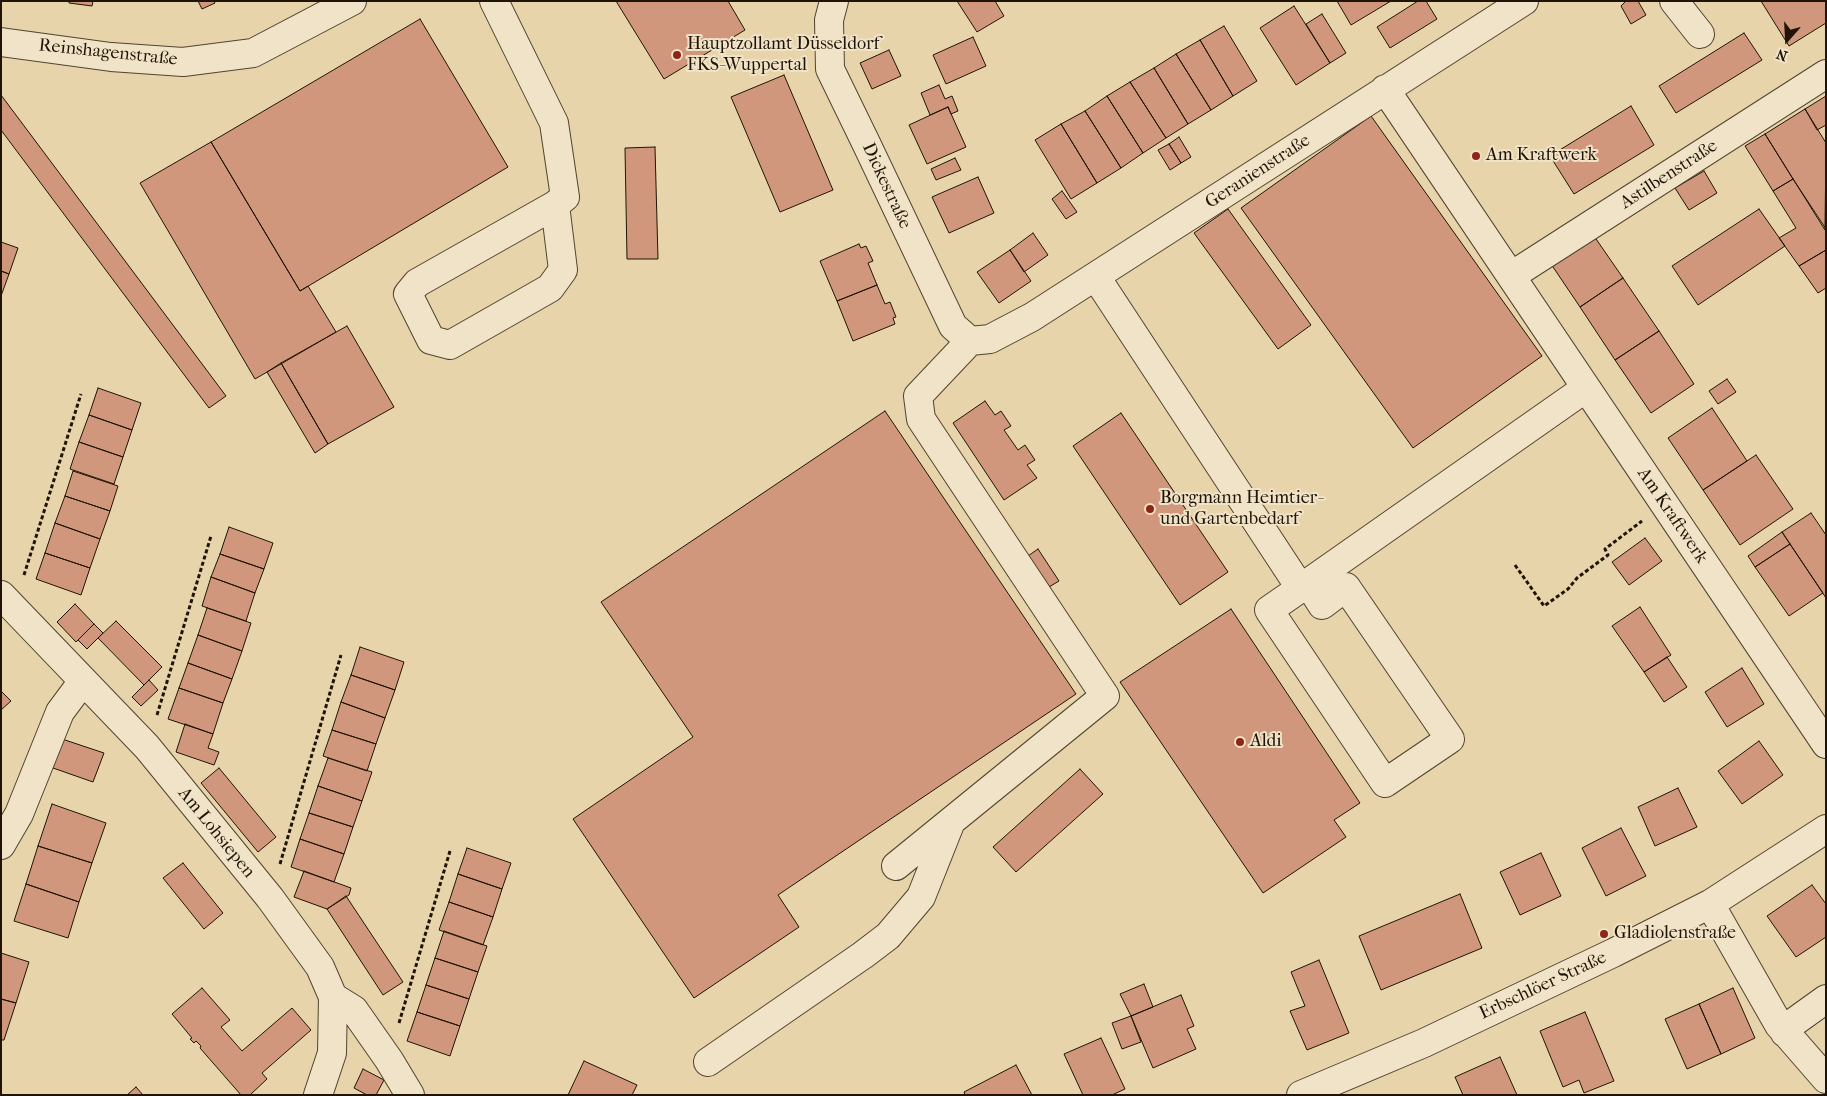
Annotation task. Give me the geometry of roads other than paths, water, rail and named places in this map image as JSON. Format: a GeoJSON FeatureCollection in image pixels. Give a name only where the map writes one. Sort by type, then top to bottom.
{"type":"FeatureCollection","features":[{"type":"Feature","properties":{"kind":"street","name":"Reinshagenstraße"},"geometry":{"type":"LineString","coordinates":[[1,42],[111,57],[182,62],[253,54],[352,1]]}},
{"type":"Feature","properties":{"kind":"street"},"geometry":{"type":"LineString","coordinates":[[494,1],[554,123],[565,197],[555,205],[417,283],[408,294],[431,340],[450,345],[550,288],[563,270],[555,205]]}},
{"type":"Feature","properties":{"kind":"street","name":"Dickestraße"},"geometry":{"type":"LineString","coordinates":[[834,1],[829,20],[830,69],[953,326],[980,340]]}},
{"type":"Feature","properties":{"kind":"street","name":"Geranienstraße"},"geometry":{"type":"LineString","coordinates":[[950,822],[1105,696],[921,419],[918,396],[980,340],[1032,317],[1524,1]]}},
{"type":"Feature","properties":{"kind":"street"},"geometry":{"type":"LineString","coordinates":[[1674,1],[1700,34]]}},
{"type":"Feature","properties":{"kind":"street","name":"Astilbenstraße"},"geometry":{"type":"LineString","coordinates":[[1512,276],[1826,74]]}},
{"type":"Feature","properties":{"kind":"street","name":"Am Kraftwerk"},"geometry":{"type":"LineString","coordinates":[[1385,89],[1826,744]]}},
{"type":"Feature","properties":{"kind":"street"},"geometry":{"type":"LineString","coordinates":[[1096,277],[1304,586],[1322,605],[1346,588],[1450,739],[1385,782],[1269,610],[1304,586],[1586,388]]}},
{"type":"Feature","properties":{"kind":"street","name":"Am Lohsiepen"},"geometry":{"type":"LineString","coordinates":[[7,601],[147,747],[270,898],[320,967],[333,997],[332,1053],[318,1095]]}},
{"type":"Feature","properties":{"kind":"street"},"geometry":{"type":"LineString","coordinates":[[1,845],[19,814],[60,712],[83,681]]}},
{"type":"Feature","properties":{"kind":"street"},"geometry":{"type":"LineString","coordinates":[[896,866],[950,822]]}},
{"type":"Feature","properties":{"kind":"street"},"geometry":{"type":"LineString","coordinates":[[708,1062],[888,936],[921,898],[950,822]]}},
{"type":"Feature","properties":{"kind":"street","name":"Erbschlöer Straße"},"geometry":{"type":"LineString","coordinates":[[1301,1095],[1424,1043],[1613,953],[1710,904],[1826,829]]}},
{"type":"Feature","properties":{"kind":"street"},"geometry":{"type":"LineString","coordinates":[[1710,904],[1779,1025],[1826,1079]]}},
{"type":"Feature","properties":{"kind":"street"},"geometry":{"type":"LineString","coordinates":[[333,997],[354,1010],[389,1060],[410,1095]]}},
{"type":"Feature","properties":{"kind":"street"},"geometry":{"type":"LineString","coordinates":[[1785,1033],[1794,1022],[1826,999]]}},
{"type":"Feature","properties":{"kind":"place","name":"Hauptzollamt Düsseldorf FKS-Wuppertal"},"geometry":{"type":"Point","coordinates":[677,55]}},
{"type":"Feature","properties":{"kind":"place","name":"Am Kraftwerk"},"geometry":{"type":"Point","coordinates":[1476,156]}},
{"type":"Feature","properties":{"kind":"place","name":"Borgmann Heimtier- und Gartenbedarf"},"geometry":{"type":"Point","coordinates":[1150,509]}},
{"type":"Feature","properties":{"kind":"place","name":"Aldi"},"geometry":{"type":"Point","coordinates":[1240,742]}},
{"type":"Feature","properties":{"kind":"place","name":"Gladiolenstraße"},"geometry":{"type":"Point","coordinates":[1604,934]}}]}
